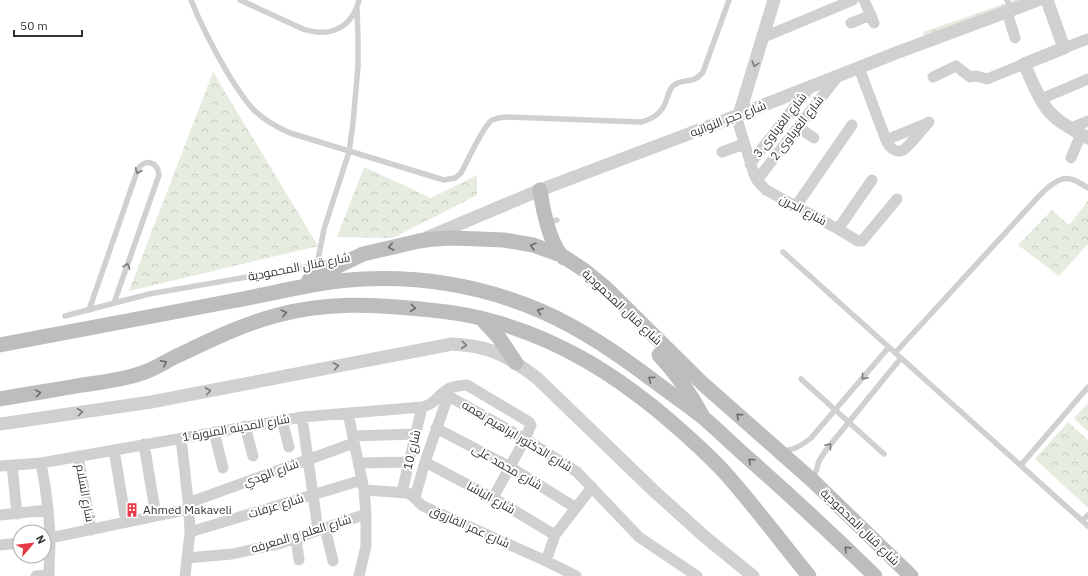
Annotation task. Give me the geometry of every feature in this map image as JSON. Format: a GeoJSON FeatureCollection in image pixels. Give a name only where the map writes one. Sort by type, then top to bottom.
{"type":"FeatureCollection","features":[{"type":"Feature","properties":{"kind":"main road"},"geometry":{"type":"LineString","coordinates":[[540,190],[544,213],[552,222],[555,245],[561,255],[636,330],[672,369],[692,397],[705,419]]}},
{"type":"Feature","properties":{"kind":"main road","name":"شارع قنال المحمودية"},"geometry":{"type":"LineString","coordinates":[[363,254],[419,241],[452,238],[504,240],[533,245],[561,255],[595,278],[703,384],[813,481],[911,576]]}},
{"type":"Feature","properties":{"kind":"main road"},"geometry":{"type":"LineString","coordinates":[[293,288],[363,254]]}},
{"type":"Feature","properties":{"kind":"main road","name":"شارع قنال المحمودية"},"geometry":{"type":"LineString","coordinates":[[0,345],[324,283],[386,278],[409,279],[456,285],[479,290],[501,296],[547,314],[578,329],[614,351],[705,419],[792,497],[875,576]]}},
{"type":"Feature","properties":{"kind":"main road"},"geometry":{"type":"LineString","coordinates":[[0,399],[130,377],[153,369],[230,331],[278,315],[315,307],[356,304],[376,305],[481,318],[524,331],[575,353],[621,382],[643,398],[686,435],[727,475],[809,576]]}},
{"type":"Feature","properties":{"kind":"main road"},"geometry":{"type":"LineString","coordinates":[[481,318],[500,339],[516,363]]}},
{"type":"Feature","properties":{"kind":"street"},"geometry":{"type":"LineString","coordinates":[[738,115],[764,37],[774,0]]}},
{"type":"Feature","properties":{"kind":"street"},"geometry":{"type":"LineString","coordinates":[[764,37],[853,0]]}},
{"type":"Feature","properties":{"kind":"street"},"geometry":{"type":"LineString","coordinates":[[851,23],[873,19],[864,0]]}},
{"type":"Feature","properties":{"kind":"street","name":"شارع حجر النواتيه"},"geometry":{"type":"LineString","coordinates":[[419,241],[540,190],[859,68],[1009,7],[1038,0]]}},
{"type":"Feature","properties":{"kind":"street"},"geometry":{"type":"LineString","coordinates":[[1047,0],[1064,48]]}},
{"type":"Feature","properties":{"kind":"street"},"geometry":{"type":"LineString","coordinates":[[1009,7],[1015,38]]}},
{"type":"Feature","properties":{"kind":"street"},"geometry":{"type":"LineString","coordinates":[[933,78],[956,66],[970,77],[976,76],[986,79],[1088,39]]}},
{"type":"Feature","properties":{"kind":"street"},"geometry":{"type":"LineString","coordinates":[[1024,64],[1041,99],[1048,109],[1054,116],[1080,133]]}},
{"type":"Feature","properties":{"kind":"street"},"geometry":{"type":"LineString","coordinates":[[859,68],[886,140],[892,149],[902,151],[905,149],[929,122],[886,140]]}},
{"type":"Feature","properties":{"kind":"street","name":"شارع الغرباوى 2"},"geometry":{"type":"LineString","coordinates":[[757,180],[838,76]]}},
{"type":"Feature","properties":{"kind":"street"},"geometry":{"type":"LineString","coordinates":[[1041,99],[1088,79]]}},
{"type":"Feature","properties":{"kind":"street","name":"شارع الغرباوى 3"},"geometry":{"type":"LineString","coordinates":[[750,164],[810,87]]}},
{"type":"Feature","properties":{"kind":"street","name":"شارع الجرن"},"geometry":{"type":"LineString","coordinates":[[738,115],[750,164],[757,180],[766,190],[858,241],[861,242],[898,199]]}},
{"type":"Feature","properties":{"kind":"street"},"geometry":{"type":"LineString","coordinates":[[1071,158],[1080,133],[1088,121]]}},
{"type":"Feature","properties":{"kind":"street"},"geometry":{"type":"LineString","coordinates":[[796,206],[852,125]]}},
{"type":"Feature","properties":{"kind":"street"},"geometry":{"type":"LineString","coordinates":[[798,127],[814,138]]}},
{"type":"Feature","properties":{"kind":"street"},"geometry":{"type":"LineString","coordinates":[[722,152],[744,144]]}},
{"type":"Feature","properties":{"kind":"street"},"geometry":{"type":"LineString","coordinates":[[838,229],[872,180]]}},
{"type":"Feature","properties":{"kind":"street"},"geometry":{"type":"LineString","coordinates":[[0,424],[151,402],[452,344],[478,347],[499,354],[516,363],[538,379],[654,491],[705,537],[753,576]]}},
{"type":"Feature","properties":{"kind":"street","name":"شارع المدينه المنورة 1"},"geometry":{"type":"LineString","coordinates":[[0,466],[41,463],[302,417],[422,408],[435,402],[446,394],[448,389],[467,385],[529,422],[531,426],[525,439]]}},
{"type":"Feature","properties":{"kind":"street"},"geometry":{"type":"LineString","coordinates":[[415,497],[446,394]]}},
{"type":"Feature","properties":{"kind":"street","name":"شارع الدكتور ابراهيم نعمه"},"geometry":{"type":"LineString","coordinates":[[446,394],[525,439],[577,472],[639,537],[697,576]]}},
{"type":"Feature","properties":{"kind":"street","name":"شارع 10"},"geometry":{"type":"LineString","coordinates":[[402,492],[422,408]]}},
{"type":"Feature","properties":{"kind":"street"},"geometry":{"type":"LineString","coordinates":[[348,413],[363,485],[366,514],[366,546],[359,576]]}},
{"type":"Feature","properties":{"kind":"street"},"geometry":{"type":"LineString","coordinates":[[302,417],[313,495],[322,529],[333,561]]}},
{"type":"Feature","properties":{"kind":"street"},"geometry":{"type":"LineString","coordinates":[[282,420],[289,447]]}},
{"type":"Feature","properties":{"kind":"street"},"geometry":{"type":"LineString","coordinates":[[245,426],[253,456]]}},
{"type":"Feature","properties":{"kind":"street","name":"شارع محمد على"},"geometry":{"type":"LineString","coordinates":[[436,428],[510,467],[576,508]]}},
{"type":"Feature","properties":{"kind":"street"},"geometry":{"type":"LineString","coordinates":[[214,432],[223,468]]}},
{"type":"Feature","properties":{"kind":"street","name":"شارع الهدي"},"geometry":{"type":"LineString","coordinates":[[52,539],[156,516],[189,506],[308,460],[354,439],[416,434]]}},
{"type":"Feature","properties":{"kind":"street"},"geometry":{"type":"LineString","coordinates":[[181,438],[189,506],[190,532],[184,576]]}},
{"type":"Feature","properties":{"kind":"street"},"geometry":{"type":"LineString","coordinates":[[493,498],[525,439]]}},
{"type":"Feature","properties":{"kind":"street"},"geometry":{"type":"LineString","coordinates":[[144,444],[156,516]]}},
{"type":"Feature","properties":{"kind":"street"},"geometry":{"type":"LineString","coordinates":[[114,450],[126,522]]}},
{"type":"Feature","properties":{"kind":"street","name":"شارع السلام"},"geometry":{"type":"LineString","coordinates":[[78,456],[91,530]]}},
{"type":"Feature","properties":{"kind":"street"},"geometry":{"type":"LineString","coordinates":[[359,463],[410,462]]}},
{"type":"Feature","properties":{"kind":"street","name":"شارع الباشا"},"geometry":{"type":"LineString","coordinates":[[425,462],[493,498],[555,535]]}},
{"type":"Feature","properties":{"kind":"street"},"geometry":{"type":"LineString","coordinates":[[41,463],[46,487],[48,524]]}},
{"type":"Feature","properties":{"kind":"street"},"geometry":{"type":"LineString","coordinates":[[12,465],[17,514]]}},
{"type":"Feature","properties":{"kind":"street","name":"شارع عرفات"},"geometry":{"type":"LineString","coordinates":[[190,532],[313,495],[363,485]]}},
{"type":"Feature","properties":{"kind":"street","name":"شارع عمر الفاروق"},"geometry":{"type":"LineString","coordinates":[[363,485],[407,492],[415,497],[419,504],[423,506],[546,561],[557,572],[576,576]]}},
{"type":"Feature","properties":{"kind":"street"},"geometry":{"type":"LineString","coordinates":[[546,561],[555,535],[592,487]]}},
{"type":"Feature","properties":{"kind":"street"},"geometry":{"type":"LineString","coordinates":[[0,515],[48,510]]}},
{"type":"Feature","properties":{"kind":"street","name":"شارع العلم و المعرفه"},"geometry":{"type":"LineString","coordinates":[[187,558],[232,554],[278,544],[366,514]]}},
{"type":"Feature","properties":{"kind":"street"},"geometry":{"type":"LineString","coordinates":[[296,538],[299,560]]}},
{"type":"Feature","properties":{"kind":"street"},"geometry":{"type":"LineString","coordinates":[[0,545],[12,544]]}},
{"type":"Feature","properties":{"kind":"street"},"geometry":{"type":"LineString","coordinates":[[36,576],[49,575],[49,564]]}},
{"type":"Feature","properties":{"kind":"lane"},"geometry":{"type":"LineString","coordinates":[[191,0],[203,28],[236,86],[253,109],[264,119],[276,127],[290,133],[436,178],[448,180],[455,178],[461,173],[484,129],[492,120],[497,118],[508,117],[641,122],[648,120],[659,113],[673,86],[681,82],[696,79],[703,72],[729,0]]}},
{"type":"Feature","properties":{"kind":"lane"},"geometry":{"type":"LineString","coordinates":[[240,0],[303,29],[320,33],[334,30],[346,24],[352,17],[359,0]]}},
{"type":"Feature","properties":{"kind":"lane"},"geometry":{"type":"LineString","coordinates":[[317,265],[324,229],[349,152],[356,95],[358,38],[356,9]]}},
{"type":"Feature","properties":{"kind":"lane"},"geometry":{"type":"LineString","coordinates":[[90,310],[138,168],[145,163],[152,163],[157,168],[158,175],[114,303]]}},
{"type":"Feature","properties":{"kind":"lane"},"geometry":{"type":"LineString","coordinates":[[895,352],[1050,186],[1061,179],[1070,178],[1088,188]]}},
{"type":"Feature","properties":{"kind":"lane"},"geometry":{"type":"LineString","coordinates":[[783,252],[1088,526]]}},
{"type":"Feature","properties":{"kind":"lane","name":"شارع قنال المحمودية"},"geometry":{"type":"LineString","coordinates":[[65,316],[149,294],[317,265],[363,254]]}},
{"type":"Feature","properties":{"kind":"lane"},"geometry":{"type":"LineString","coordinates":[[779,452],[793,449],[806,443],[889,347]]}},
{"type":"Feature","properties":{"kind":"lane"},"geometry":{"type":"LineString","coordinates":[[813,481],[816,468],[822,456],[901,358]]}},
{"type":"Feature","properties":{"kind":"lane"},"geometry":{"type":"LineString","coordinates":[[801,380],[884,454]]}},
{"type":"Feature","properties":{"kind":"lane"},"geometry":{"type":"LineString","coordinates":[[1020,465],[1088,387]]}},
{"type":"Feature","properties":{"kind":"lane"},"geometry":{"type":"LineString","coordinates":[[1082,521],[1088,515]]}},
{"type":"Feature","properties":{"kind":"green space"},"geometry":{"type":"Polygon","coordinates":[[[1015,0],[1039,0],[926,47],[923,32],[1015,0]]]}},
{"type":"Feature","properties":{"kind":"green space"},"geometry":{"type":"Polygon","coordinates":[[[213,72],[318,246],[129,291],[213,72]]]}},
{"type":"Feature","properties":{"kind":"green space"},"geometry":{"type":"Polygon","coordinates":[[[364,167],[431,198],[477,175],[477,195],[393,238],[337,237],[364,167]]]}},
{"type":"Feature","properties":{"kind":"green space"},"geometry":{"type":"Polygon","coordinates":[[[1088,201],[1088,244],[1059,276],[1018,245],[1052,210],[1069,225],[1088,201]]]}},
{"type":"Feature","properties":{"kind":"green space"},"geometry":{"type":"Polygon","coordinates":[[[1088,403],[1088,432],[1074,418],[1088,403]]]}},
{"type":"Feature","properties":{"kind":"green space"},"geometry":{"type":"Polygon","coordinates":[[[1068,422],[1088,440],[1088,508],[1035,459],[1068,422]]]}},
{"type":"Feature","properties":{"kind":"place","name":"Ahmed Makaveli"},"geometry":{"type":"Point","coordinates":[132,510]}}]}
